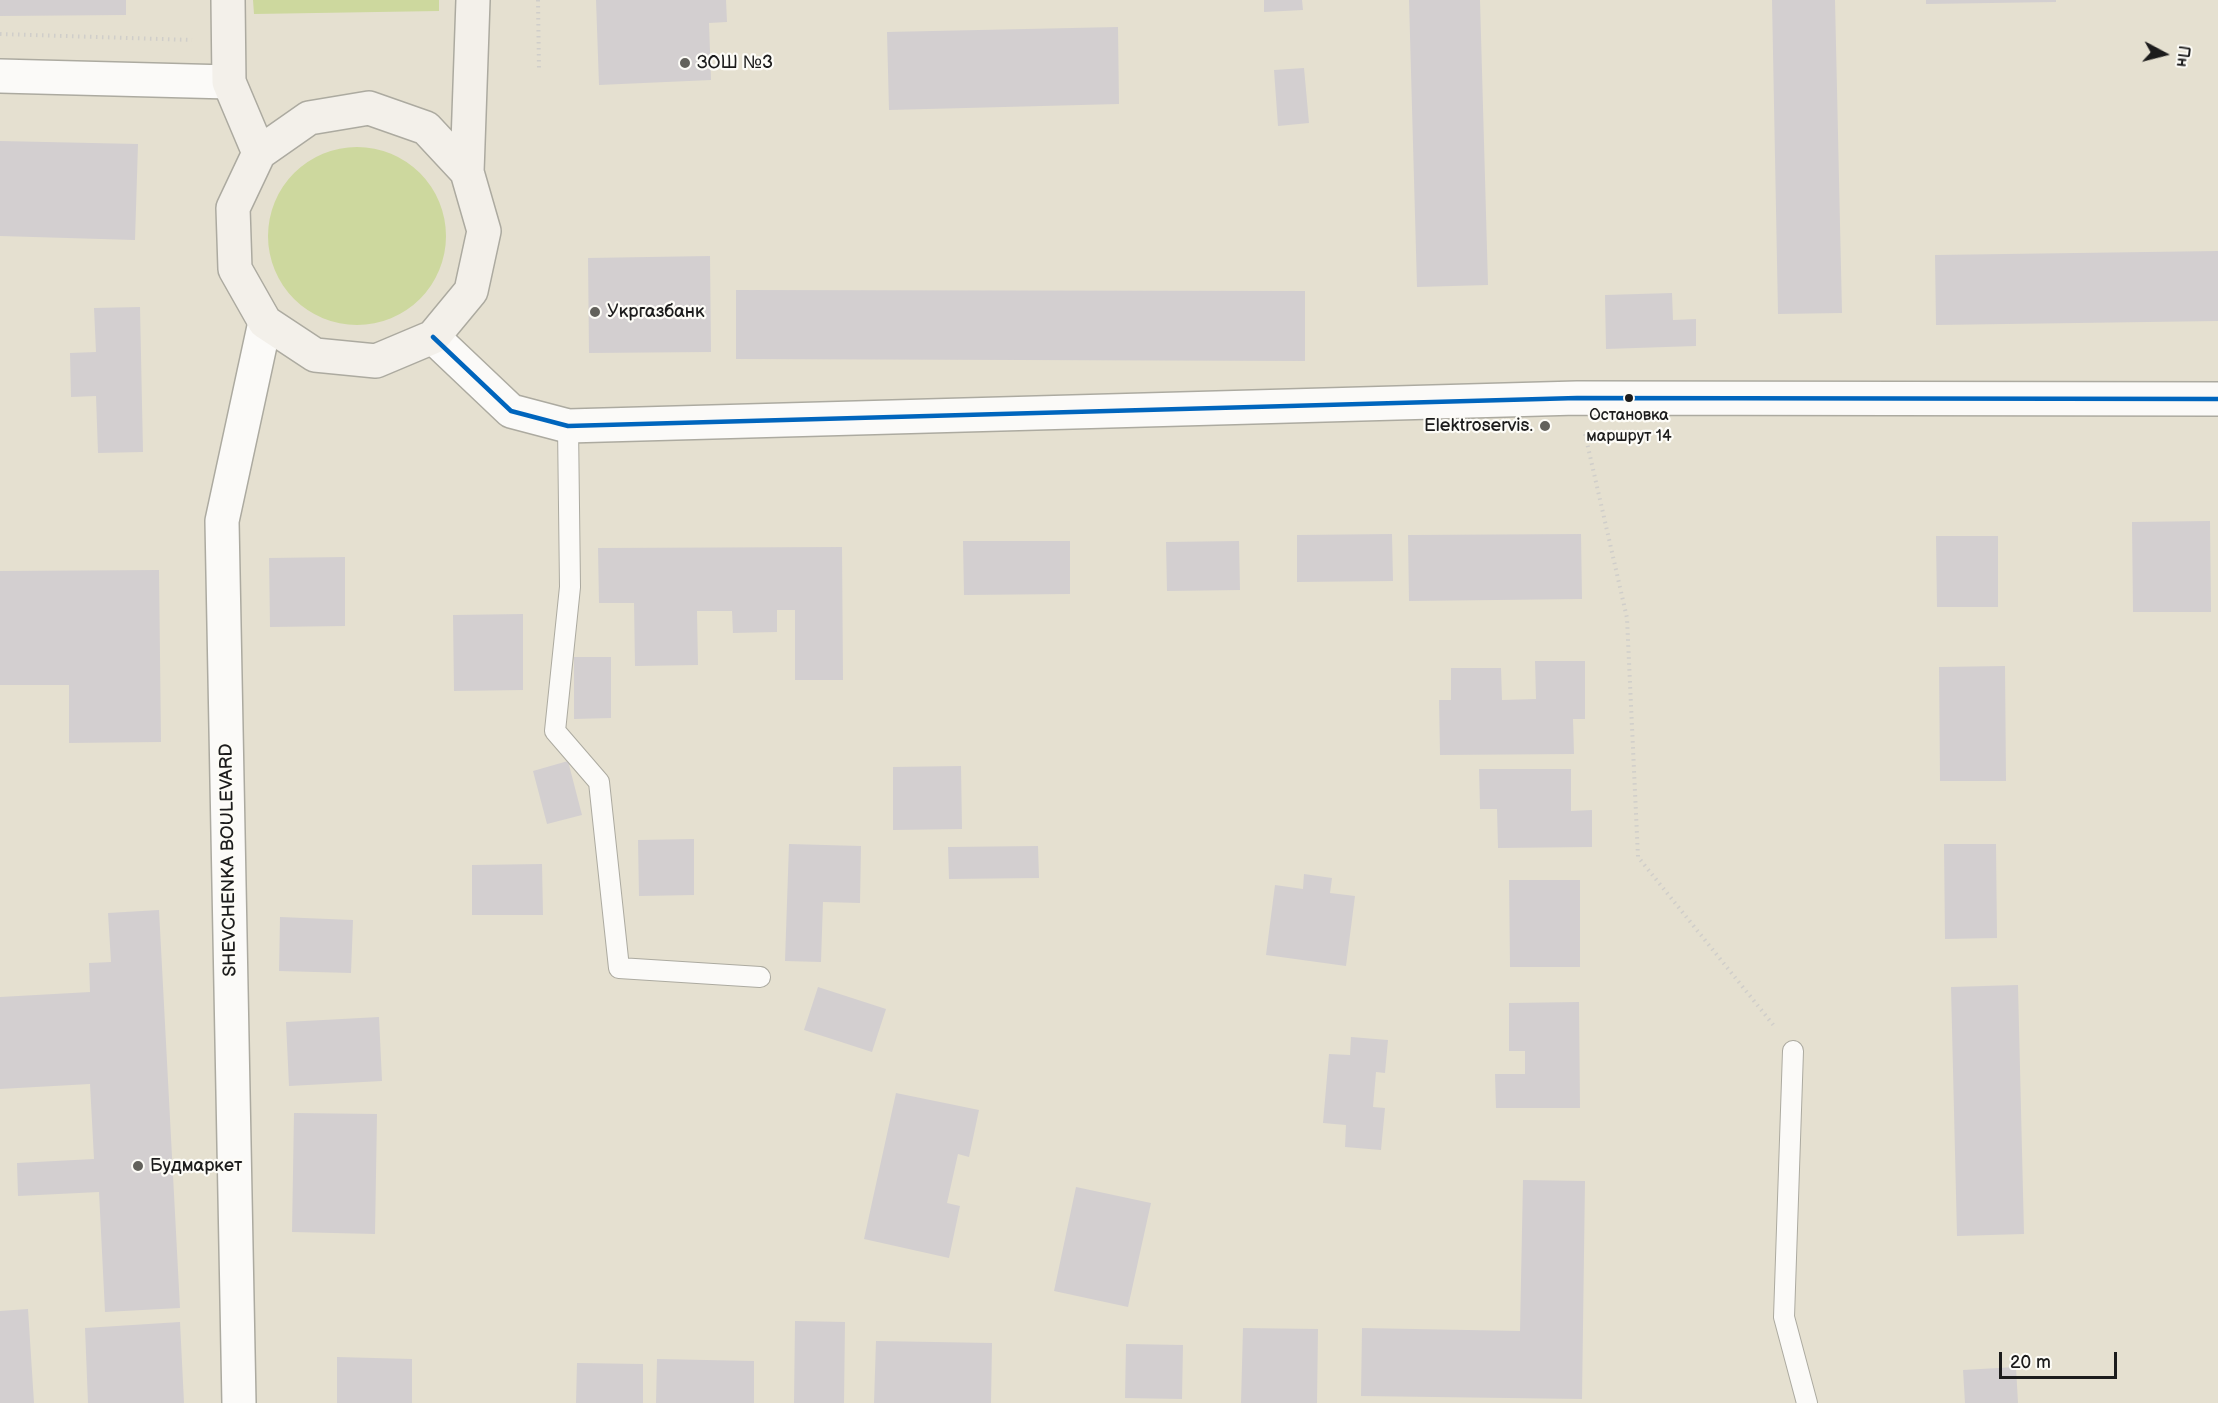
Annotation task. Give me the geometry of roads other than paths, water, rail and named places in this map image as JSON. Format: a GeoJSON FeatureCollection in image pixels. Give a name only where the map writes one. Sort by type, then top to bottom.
{"type":"FeatureCollection","features":[{"type":"Feature","properties":{"kind":"main road"},"geometry":{"type":"LineString","coordinates":[[228,0],[229,82],[260,153]]}},
{"type":"Feature","properties":{"kind":"main road"},"geometry":{"type":"LineString","coordinates":[[467,172],[426,128],[369,108],[309,118],[260,153],[233,208],[235,269],[265,322],[315,355],[376,361],[432,337],[471,291],[484,231],[467,172],[473,0]]}},
{"type":"Feature","properties":{"kind":"street"},"geometry":{"type":"LineString","coordinates":[[0,76],[229,82]]}},
{"type":"Feature","properties":{"kind":"street","name":"SHEVCHENKA BOULEVARD"},"geometry":{"type":"LineString","coordinates":[[239,1403],[222,521],[265,322]]}},
{"type":"Feature","properties":{"kind":"street"},"geometry":{"type":"LineString","coordinates":[[432,337],[511,411],[568,426],[1577,398],[2218,399]]}},
{"type":"Feature","properties":{"kind":"lane"},"geometry":{"type":"LineString","coordinates":[[568,426],[570,586],[555,731],[599,782],[619,968],[760,978]]}},
{"type":"Feature","properties":{"kind":"lane"},"geometry":{"type":"LineString","coordinates":[[1794,1051],[1784,1317],[1807,1403]]}},
{"type":"Feature","properties":{"kind":"place","name":"ЗОШ №3"},"geometry":{"type":"Point","coordinates":[685,63]}},
{"type":"Feature","properties":{"kind":"place","name":"Укргазбанк"},"geometry":{"type":"Point","coordinates":[595,312]}},
{"type":"Feature","properties":{"kind":"place","name":"Остановка маршрут 14"},"geometry":{"type":"Point","coordinates":[1629,398]}},
{"type":"Feature","properties":{"kind":"place","name":"Elektroservis."},"geometry":{"type":"Point","coordinates":[1545,426]}},
{"type":"Feature","properties":{"kind":"place","name":"Будмаркет"},"geometry":{"type":"Point","coordinates":[138,1166]}}]}
